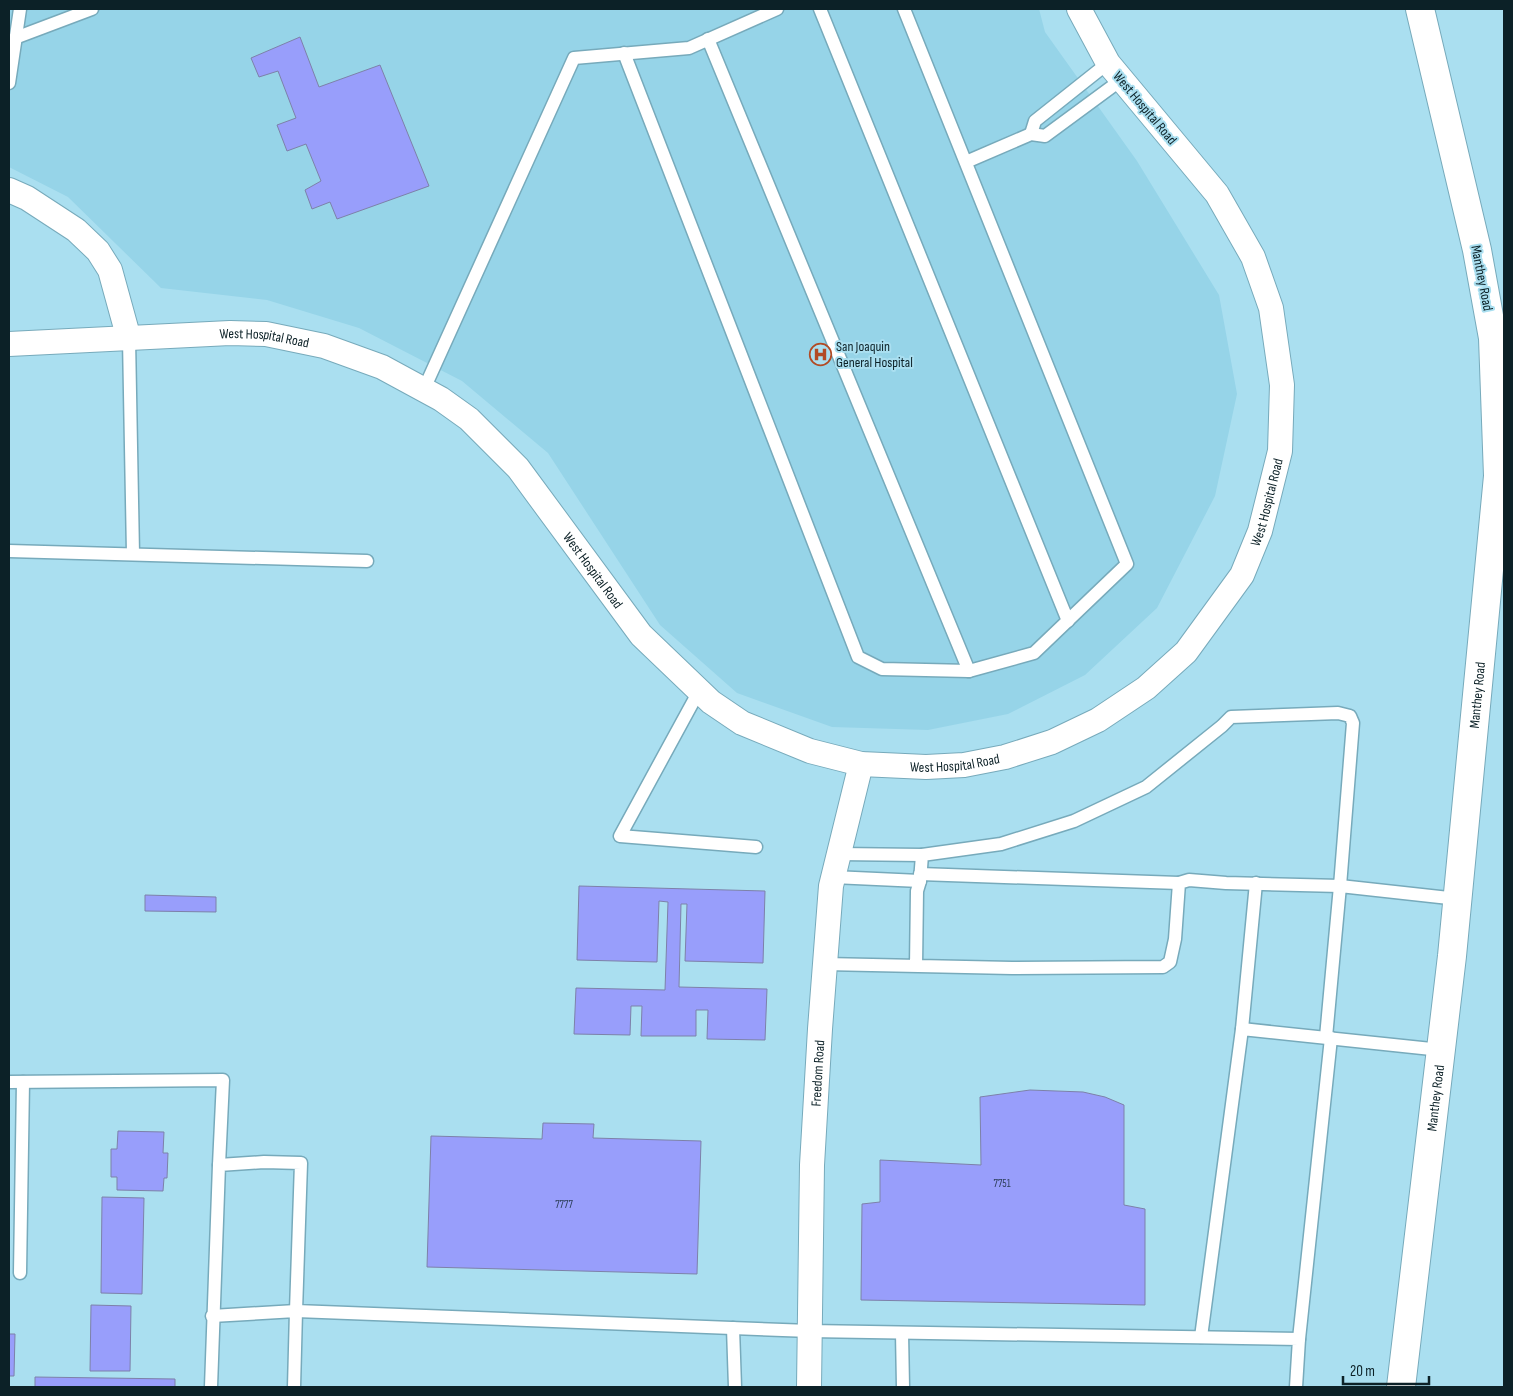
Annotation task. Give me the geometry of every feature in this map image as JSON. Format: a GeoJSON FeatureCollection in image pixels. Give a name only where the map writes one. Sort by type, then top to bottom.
{"type":"FeatureCollection","features":[{"type":"Feature","properties":{"kind":"street","name":"West Hospital Road"},"geometry":{"type":"LineString","coordinates":[[9,344],[130,339],[230,332],[266,334],[324,346],[382,368],[441,398],[469,419],[518,468],[641,635],[711,702],[742,723],[810,750],[861,764],[926,767],[964,765],[1005,757],[1052,742],[1098,720],[1146,688],[1186,652],[1242,574],[1260,532],[1280,451],[1282,385],[1271,308],[1253,257],[1217,194],[1115,72],[1079,9]]}},
{"type":"Feature","properties":{"kind":"street","name":"Manthey Road"},"geometry":{"type":"LineString","coordinates":[[1401,1387],[1458,899],[1498,476],[1494,348],[1477,250],[1420,9]]}},
{"type":"Feature","properties":{"kind":"street"},"geometry":{"type":"LineString","coordinates":[[9,190],[27,198],[76,230],[98,251],[110,270],[130,339]]}},
{"type":"Feature","properties":{"kind":"street","name":"Freedom Road"},"geometry":{"type":"LineString","coordinates":[[809,1387],[812,1165],[831,886],[861,764]]}},
{"type":"Feature","properties":{"kind":"lane"},"geometry":{"type":"LineString","coordinates":[[9,83],[20,9]]}},
{"type":"Feature","properties":{"kind":"lane"},"geometry":{"type":"LineString","coordinates":[[15,38],[92,9]]}},
{"type":"Feature","properties":{"kind":"lane"},"geometry":{"type":"LineString","coordinates":[[424,390],[574,58],[689,48],[777,9]]}},
{"type":"Feature","properties":{"kind":"lane"},"geometry":{"type":"LineString","coordinates":[[820,9],[1068,621]]}},
{"type":"Feature","properties":{"kind":"lane"},"geometry":{"type":"LineString","coordinates":[[624,53],[858,657],[882,669],[969,671],[1034,654],[1127,564],[904,9]]}},
{"type":"Feature","properties":{"kind":"lane"},"geometry":{"type":"LineString","coordinates":[[708,39],[969,671]]}},
{"type":"Feature","properties":{"kind":"lane"},"geometry":{"type":"LineString","coordinates":[[966,162],[1031,134],[1045,136],[1115,72]]}},
{"type":"Feature","properties":{"kind":"lane"},"geometry":{"type":"LineString","coordinates":[[1031,134],[1035,121],[1115,72]]}},
{"type":"Feature","properties":{"kind":"lane"},"geometry":{"type":"LineString","coordinates":[[130,339],[133,554]]}},
{"type":"Feature","properties":{"kind":"lane"},"geometry":{"type":"LineString","coordinates":[[9,550],[367,561]]}},
{"type":"Feature","properties":{"kind":"lane"},"geometry":{"type":"LineString","coordinates":[[699,691],[620,836],[756,847]]}},
{"type":"Feature","properties":{"kind":"lane"},"geometry":{"type":"LineString","coordinates":[[839,854],[922,855],[1001,844],[1074,821],[1146,787],[1231,717],[1338,713],[1350,716],[1353,723],[1328,1038],[1296,1387]]}},
{"type":"Feature","properties":{"kind":"lane"},"geometry":{"type":"LineString","coordinates":[[916,966],[917,891],[922,855]]}},
{"type":"Feature","properties":{"kind":"lane"},"geometry":{"type":"LineString","coordinates":[[833,877],[1179,882],[1189,880],[1340,886],[1458,899]]}},
{"type":"Feature","properties":{"kind":"lane"},"geometry":{"type":"LineString","coordinates":[[825,964],[1012,968],[1164,967],[1170,962],[1175,939],[1179,882]]}},
{"type":"Feature","properties":{"kind":"lane"},"geometry":{"type":"LineString","coordinates":[[1201,1337],[1242,1029],[1256,884]]}},
{"type":"Feature","properties":{"kind":"lane"},"geometry":{"type":"LineString","coordinates":[[1242,1029],[1441,1050]]}},
{"type":"Feature","properties":{"kind":"lane"},"geometry":{"type":"LineString","coordinates":[[9,1082],[223,1080],[212,1316],[211,1387]]}},
{"type":"Feature","properties":{"kind":"lane"},"geometry":{"type":"LineString","coordinates":[[20,1273],[23,1082]]}},
{"type":"Feature","properties":{"kind":"lane"},"geometry":{"type":"LineString","coordinates":[[218,1165],[264,1162],[301,1163],[294,1387]]}},
{"type":"Feature","properties":{"kind":"lane"},"geometry":{"type":"LineString","coordinates":[[212,1316],[296,1312],[810,1331],[1299,1339]]}},
{"type":"Feature","properties":{"kind":"lane"},"geometry":{"type":"LineString","coordinates":[[733,1328],[735,1387]]}},
{"type":"Feature","properties":{"kind":"lane"},"geometry":{"type":"LineString","coordinates":[[902,1332],[903,1387]]}},
{"type":"Feature","properties":{"kind":"shaded area","name":"San Joaquin General Hospital"},"geometry":{"type":"Polygon","coordinates":[[[9,9],[1039,9],[1045,32],[1137,161],[1219,295],[1237,394],[1215,496],[1157,608],[1085,675],[1008,714],[928,730],[832,727],[737,693],[660,625],[548,453],[462,381],[359,328],[267,300],[161,288],[68,197],[9,167],[9,9]]]}},
{"type":"Feature","properties":{"kind":"building"},"geometry":{"type":"Polygon","coordinates":[[[300,37],[319,87],[380,65],[429,186],[337,219],[330,202],[312,209],[305,190],[321,181],[306,144],[287,151],[277,125],[296,118],[278,71],[259,77],[251,58],[300,37]]]}},
{"type":"Feature","properties":{"kind":"building"},"geometry":{"type":"Polygon","coordinates":[[[579,886],[765,891],[763,963],[685,961],[687,904],[681,904],[679,987],[767,989],[765,1040],[707,1039],[708,1010],[696,1010],[696,1036],[641,1036],[642,1006],[631,1006],[630,1035],[574,1034],[576,988],[665,990],[668,902],[659,901],[657,962],[577,960],[579,886]]]}},
{"type":"Feature","properties":{"kind":"building"},"geometry":{"type":"Polygon","coordinates":[[[145,895],[216,897],[216,912],[145,911],[145,895]]]}},
{"type":"Feature","properties":{"kind":"building"},"geometry":{"type":"Polygon","coordinates":[[[1030,1090],[1083,1092],[1105,1097],[1124,1105],[1124,1205],[1145,1209],[1145,1305],[861,1300],[862,1204],[880,1202],[880,1160],[981,1165],[980,1097],[1030,1090]]]}},
{"type":"Feature","properties":{"kind":"building"},"geometry":{"type":"Polygon","coordinates":[[[543,1123],[594,1124],[593,1138],[701,1141],[697,1274],[427,1267],[431,1136],[542,1139],[543,1123]]]}},
{"type":"Feature","properties":{"kind":"building"},"geometry":{"type":"Polygon","coordinates":[[[118,1131],[164,1132],[163,1153],[168,1153],[167,1178],[164,1178],[163,1191],[117,1190],[117,1177],[111,1177],[111,1149],[117,1149],[118,1131]]]}},
{"type":"Feature","properties":{"kind":"building"},"geometry":{"type":"Polygon","coordinates":[[[102,1197],[144,1198],[142,1294],[101,1293],[102,1197]]]}},
{"type":"Feature","properties":{"kind":"building"},"geometry":{"type":"Polygon","coordinates":[[[91,1305],[131,1306],[130,1371],[90,1371],[91,1305]]]}},
{"type":"Feature","properties":{"kind":"building"},"geometry":{"type":"Polygon","coordinates":[[[9,1334],[15,1334],[14,1376],[9,1376],[9,1334]]]}},
{"type":"Feature","properties":{"kind":"building"},"geometry":{"type":"Polygon","coordinates":[[[35,1377],[175,1379],[175,1387],[35,1387],[35,1377]]]}},
{"type":"Feature","properties":{"kind":"place","name":"San Joaquin General Hospital"},"geometry":{"type":"Point","coordinates":[820,354]}}]}
